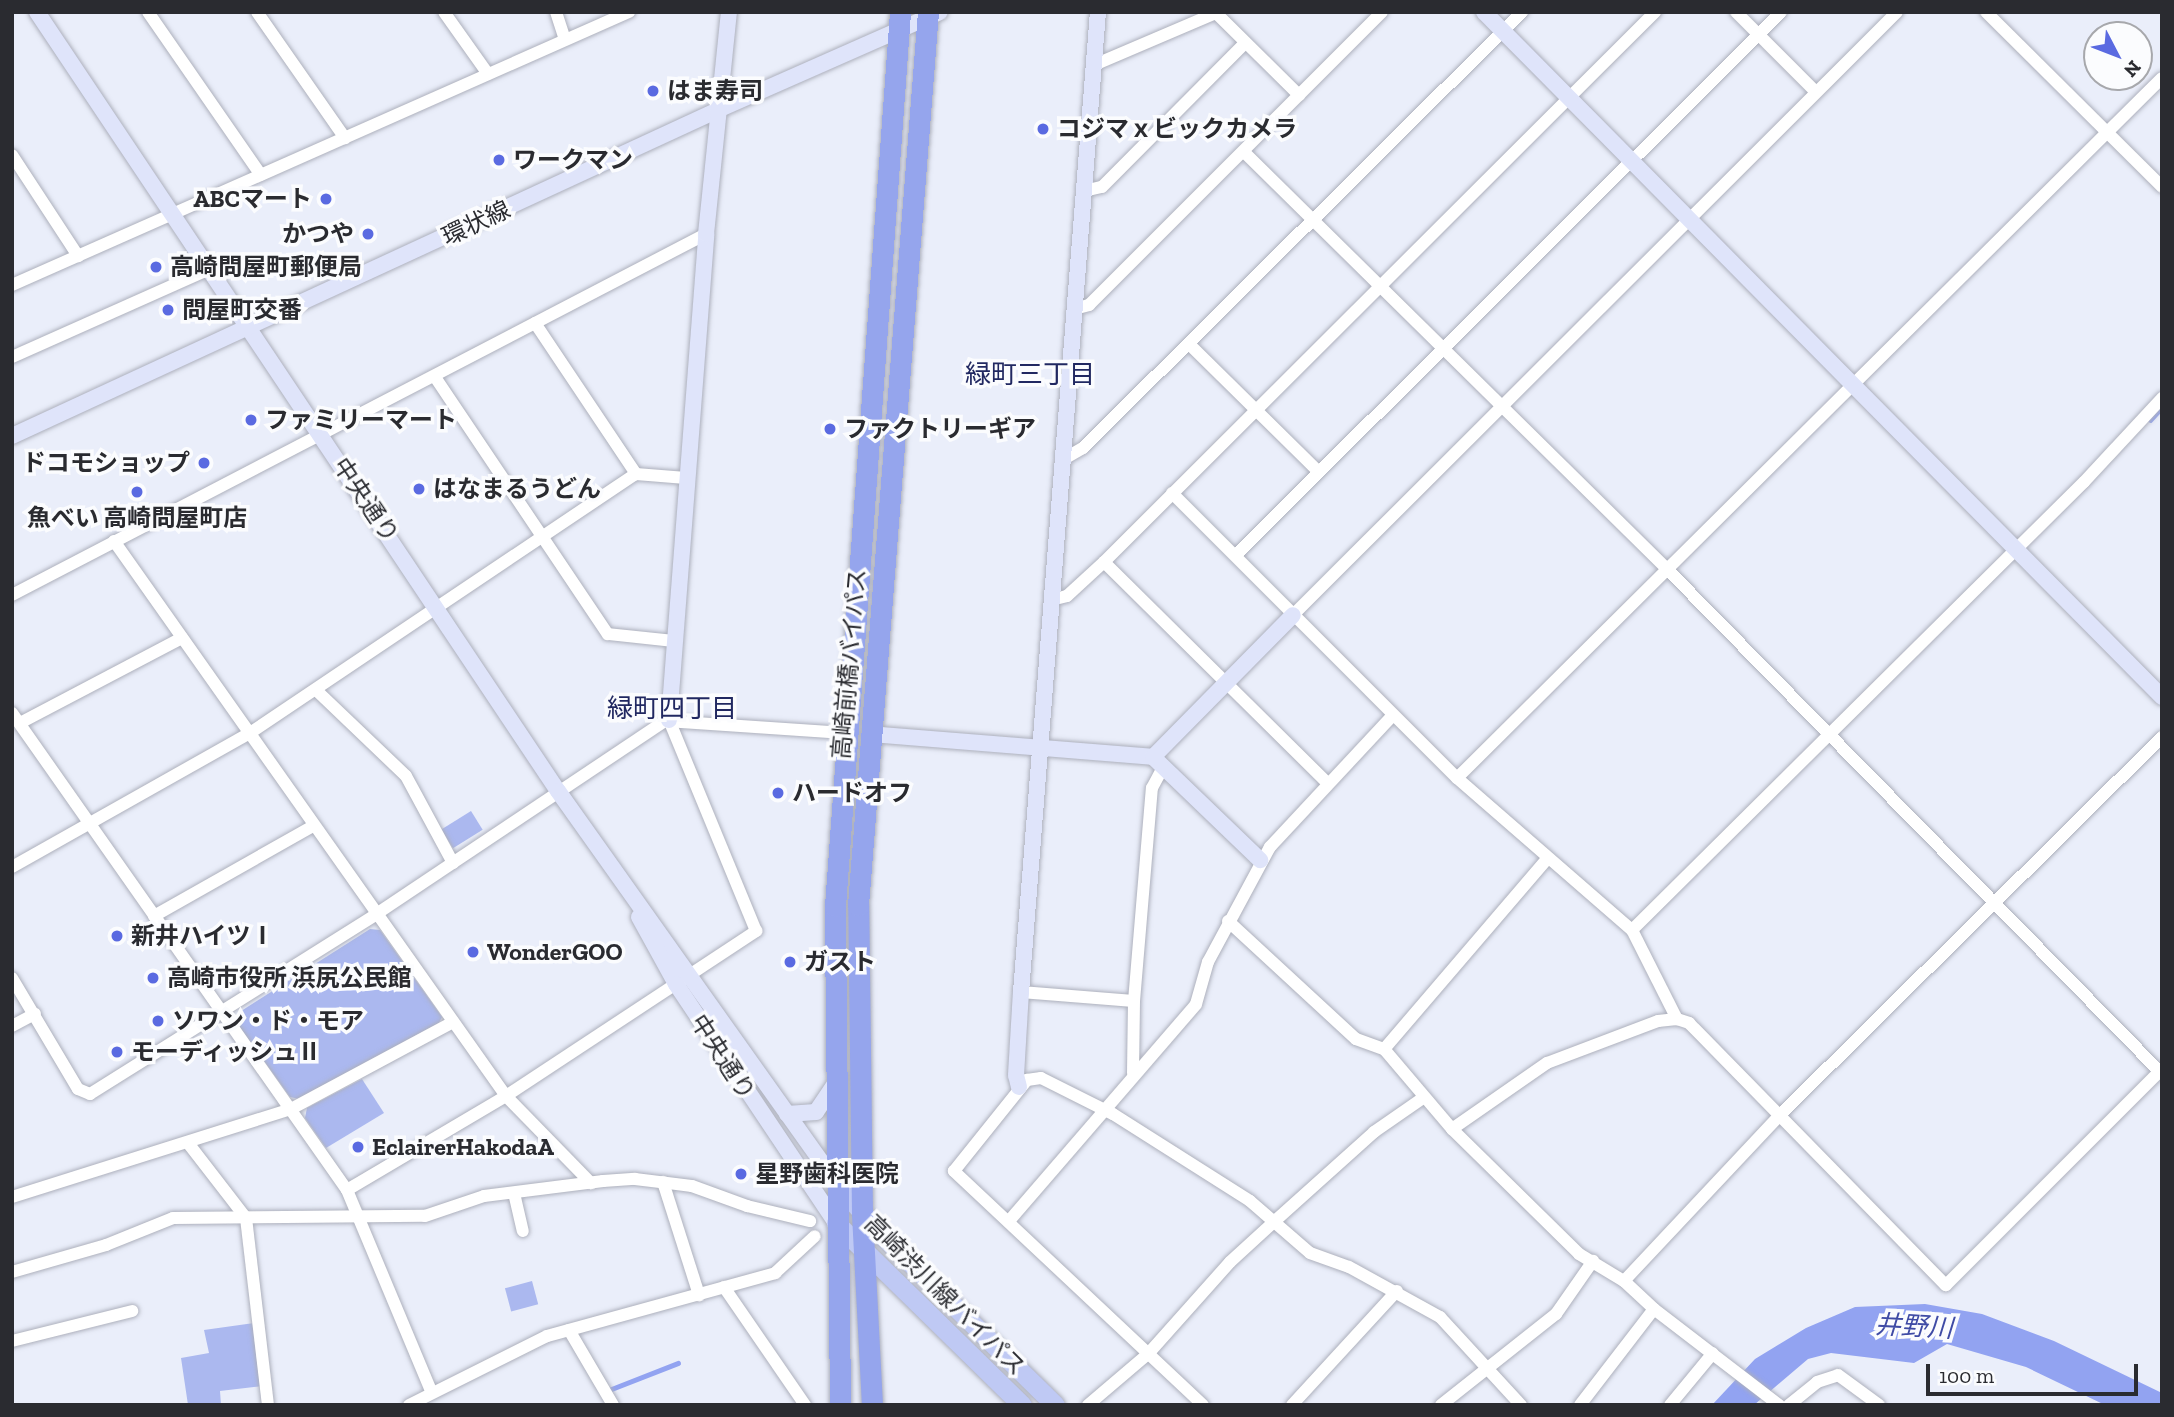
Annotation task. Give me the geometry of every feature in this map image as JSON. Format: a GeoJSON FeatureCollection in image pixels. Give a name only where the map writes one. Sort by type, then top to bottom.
{"type":"FeatureCollection","features":[{"type":"Feature","properties":{"kind":"highway","name":"高崎前橋バイパス"},"geometry":{"type":"LineString","coordinates":[[872,1405],[862,1214],[858,905],[870,734],[932,14]]}},
{"type":"Feature","properties":{"kind":"highway","name":"高崎前橋バイパス"},"geometry":{"type":"LineString","coordinates":[[840,1405],[835,1223],[835,906],[899,22]]}},
{"type":"Feature","properties":{"kind":"main road","name":"高崎渋川線バイパス"},"geometry":{"type":"LineString","coordinates":[[836,1182],[862,1214],[1055,1405]]}},
{"type":"Feature","properties":{"kind":"main road","name":"高崎渋川線バイパス"},"geometry":{"type":"LineString","coordinates":[[835,1223],[1022,1405]]}},
{"type":"Feature","properties":{"kind":"main road"},"geometry":{"type":"LineString","coordinates":[[866,1303],[884,1285],[897,1285]]}},
{"type":"Feature","properties":{"kind":"street","name":"中央通り"},"geometry":{"type":"LineString","coordinates":[[37,12],[322,434],[558,791],[691,974],[836,1182]]}},
{"type":"Feature","properties":{"kind":"street"},"geometry":{"type":"LineString","coordinates":[[148,12],[261,175]]}},
{"type":"Feature","properties":{"kind":"street"},"geometry":{"type":"LineString","coordinates":[[257,12],[345,138]]}},
{"type":"Feature","properties":{"kind":"street"},"geometry":{"type":"LineString","coordinates":[[444,12],[488,74]]}},
{"type":"Feature","properties":{"kind":"street"},"geometry":{"type":"LineString","coordinates":[[556,12],[565,39]]}},
{"type":"Feature","properties":{"kind":"street"},"geometry":{"type":"LineString","coordinates":[[12,285],[629,12]]}},
{"type":"Feature","properties":{"kind":"street"},"geometry":{"type":"LineString","coordinates":[[347,1190],[506,1096],[756,930],[669,720],[706,234],[729,12]]}},
{"type":"Feature","properties":{"kind":"street"},"geometry":{"type":"LineString","coordinates":[[1019,1087],[1016,1075],[1021,992],[1098,12]]}},
{"type":"Feature","properties":{"kind":"street"},"geometry":{"type":"LineString","coordinates":[[1074,309],[1089,305],[1382,12]]}},
{"type":"Feature","properties":{"kind":"street"},"geometry":{"type":"LineString","coordinates":[[1484,12],[2162,697]]}},
{"type":"Feature","properties":{"kind":"street"},"geometry":{"type":"LineString","coordinates":[[1062,460],[1083,448],[1522,12]]}},
{"type":"Feature","properties":{"kind":"street"},"geometry":{"type":"LineString","coordinates":[[1051,600],[1067,596],[1104,562],[1655,12]]}},
{"type":"Feature","properties":{"kind":"street"},"geometry":{"type":"LineString","coordinates":[[1736,12],[1816,92]]}},
{"type":"Feature","properties":{"kind":"street"},"geometry":{"type":"LineString","coordinates":[[1236,555],[1781,12]]}},
{"type":"Feature","properties":{"kind":"street"},"geometry":{"type":"LineString","coordinates":[[1133,1073],[1134,1001],[1152,788],[1158,762],[1226,684],[1293,615],[1897,12]]}},
{"type":"Feature","properties":{"kind":"street"},"geometry":{"type":"LineString","coordinates":[[1986,12],[2162,187]]}},
{"type":"Feature","properties":{"kind":"street"},"geometry":{"type":"LineString","coordinates":[[1094,65],[1217,13],[1299,95]]}},
{"type":"Feature","properties":{"kind":"street","name":"環状線"},"geometry":{"type":"LineString","coordinates":[[12,436],[720,109],[899,22],[932,14]]}},
{"type":"Feature","properties":{"kind":"street"},"geometry":{"type":"LineString","coordinates":[[1084,191],[1102,187],[1245,43]]}},
{"type":"Feature","properties":{"kind":"street"},"geometry":{"type":"LineString","coordinates":[[1457,778],[2162,78]]}},
{"type":"Feature","properties":{"kind":"street"},"geometry":{"type":"LineString","coordinates":[[1244,152],[1667,569],[1994,905],[2161,1071],[1946,1285],[1689,1023],[1677,1019],[1658,1021],[1547,1063],[1452,1129]]}},
{"type":"Feature","properties":{"kind":"street"},"geometry":{"type":"LineString","coordinates":[[12,155],[78,256]]}},
{"type":"Feature","properties":{"kind":"street"},"geometry":{"type":"LineString","coordinates":[[12,595],[706,234]]}},
{"type":"Feature","properties":{"kind":"street"},"geometry":{"type":"LineString","coordinates":[[12,357],[210,269]]}},
{"type":"Feature","properties":{"kind":"street"},"geometry":{"type":"LineString","coordinates":[[535,323],[636,474]]}},
{"type":"Feature","properties":{"kind":"street"},"geometry":{"type":"LineString","coordinates":[[1189,344],[1319,472]]}},
{"type":"Feature","properties":{"kind":"street"},"geometry":{"type":"LineString","coordinates":[[435,377],[608,634],[673,640]]}},
{"type":"Feature","properties":{"kind":"street"},"geometry":{"type":"LineString","coordinates":[[1632,930],[2015,550],[2162,398]]}},
{"type":"Feature","properties":{"kind":"street"},"geometry":{"type":"LineString","coordinates":[[12,867],[250,733],[636,474],[686,478]]}},
{"type":"Feature","properties":{"kind":"street"},"geometry":{"type":"LineString","coordinates":[[1172,493],[1392,716],[1457,778],[1547,859],[1632,930],[1677,1019]]}},
{"type":"Feature","properties":{"kind":"street"},"geometry":{"type":"LineString","coordinates":[[114,541],[375,915],[506,1096],[592,1183]]}},
{"type":"Feature","properties":{"kind":"street"},"geometry":{"type":"LineString","coordinates":[[1104,562],[1328,784]]}},
{"type":"Feature","properties":{"kind":"street"},"geometry":{"type":"LineString","coordinates":[[182,638],[16,718],[347,1190],[431,1391]]}},
{"type":"Feature","properties":{"kind":"street"},"geometry":{"type":"LineString","coordinates":[[316,690],[406,776],[453,863]]}},
{"type":"Feature","properties":{"kind":"street"},"geometry":{"type":"LineString","coordinates":[[1009,1221],[1100,1111],[1196,1004],[1208,962],[1260,860],[1392,716]]}},
{"type":"Feature","properties":{"kind":"street"},"geometry":{"type":"LineString","coordinates":[[12,978],[78,1089],[90,1094],[375,915],[558,791],[669,720],[846,733]]}},
{"type":"Feature","properties":{"kind":"street"},"geometry":{"type":"LineString","coordinates":[[870,734],[1158,762],[1260,860]]}},
{"type":"Feature","properties":{"kind":"street"},"geometry":{"type":"LineString","coordinates":[[1624,1281],[1781,1115],[2162,737]]}},
{"type":"Feature","properties":{"kind":"street"},"geometry":{"type":"LineString","coordinates":[[155,916],[313,826]]}},
{"type":"Feature","properties":{"kind":"street"},"geometry":{"type":"LineString","coordinates":[[1384,1049],[1547,859]]}},
{"type":"Feature","properties":{"kind":"street","name":"中央通り"},"geometry":{"type":"LineString","coordinates":[[623,884],[676,984],[835,1223]]}},
{"type":"Feature","properties":{"kind":"street"},"geometry":{"type":"LineString","coordinates":[[1228,921],[1356,1039],[1384,1049],[1452,1129],[1579,1254],[1624,1281],[1654,1309],[1777,1403]]}},
{"type":"Feature","properties":{"kind":"street"},"geometry":{"type":"LineString","coordinates":[[1021,992],[1134,1001]]}},
{"type":"Feature","properties":{"kind":"street"},"geometry":{"type":"LineString","coordinates":[[12,1026],[35,1014]]}},
{"type":"Feature","properties":{"kind":"street"},"geometry":{"type":"LineString","coordinates":[[12,1197],[291,1109],[453,1022]]}},
{"type":"Feature","properties":{"kind":"street"},"geometry":{"type":"LineString","coordinates":[[1203,1405],[954,1171],[1027,1080],[1041,1078],[1100,1111],[1113,1114],[1276,1220],[1310,1253],[1396,1291],[1440,1317],[1521,1405]]}},
{"type":"Feature","properties":{"kind":"street"},"geometry":{"type":"LineString","coordinates":[[787,1114],[816,1112],[835,1084]]}},
{"type":"Feature","properties":{"kind":"street"},"geometry":{"type":"LineString","coordinates":[[1088,1405],[1148,1354],[1230,1262],[1374,1132],[1423,1098]]}},
{"type":"Feature","properties":{"kind":"street"},"geometry":{"type":"LineString","coordinates":[[188,1143],[246,1218],[268,1405]]}},
{"type":"Feature","properties":{"kind":"street"},"geometry":{"type":"LineString","coordinates":[[663,1182],[699,1295]]}},
{"type":"Feature","properties":{"kind":"street"},"geometry":{"type":"LineString","coordinates":[[12,1272],[106,1245],[173,1218],[425,1216],[484,1196],[592,1183],[663,1182],[810,1221]]}},
{"type":"Feature","properties":{"kind":"street"},"geometry":{"type":"LineString","coordinates":[[514,1193],[523,1231]]}},
{"type":"Feature","properties":{"kind":"street"},"geometry":{"type":"LineString","coordinates":[[412,1404],[431,1391],[569,1330],[775,1273],[816,1236]]}},
{"type":"Feature","properties":{"kind":"street"},"geometry":{"type":"LineString","coordinates":[[1441,1405],[1556,1314],[1593,1261]]}},
{"type":"Feature","properties":{"kind":"street"},"geometry":{"type":"LineString","coordinates":[[724,1287],[805,1405]]}},
{"type":"Feature","properties":{"kind":"street"},"geometry":{"type":"LineString","coordinates":[[1292,1405],[1396,1291]]}},
{"type":"Feature","properties":{"kind":"street"},"geometry":{"type":"LineString","coordinates":[[1580,1405],[1654,1309]]}},
{"type":"Feature","properties":{"kind":"street"},"geometry":{"type":"LineString","coordinates":[[12,1341],[132,1311]]}},
{"type":"Feature","properties":{"kind":"street"},"geometry":{"type":"LineString","coordinates":[[569,1330],[613,1405]]}},
{"type":"Feature","properties":{"kind":"street"},"geometry":{"type":"LineString","coordinates":[[1670,1405],[1713,1353]]}},
{"type":"Feature","properties":{"kind":"street"},"geometry":{"type":"LineString","coordinates":[[1788,1405],[1817,1382],[1838,1375],[1879,1405]]}},
{"type":"Feature","properties":{"kind":"shaded area"},"geometry":{"type":"Polygon","coordinates":[[[471,811],[483,830],[453,848],[441,830],[471,811]]]}},
{"type":"Feature","properties":{"kind":"shaded area"},"geometry":{"type":"Polygon","coordinates":[[[370,929],[380,930],[442,1017],[439,1023],[299,1099],[290,1097],[236,1022],[238,1013],[370,929]]]}},
{"type":"Feature","properties":{"kind":"shaded area"},"geometry":{"type":"Polygon","coordinates":[[[362,1079],[384,1113],[326,1148],[305,1118],[307,1108],[362,1079]]]}},
{"type":"Feature","properties":{"kind":"shaded area"},"geometry":{"type":"Polygon","coordinates":[[[532,1281],[538,1304],[511,1311],[505,1288],[532,1281]]]}},
{"type":"Feature","properties":{"kind":"shaded area"},"geometry":{"type":"Polygon","coordinates":[[[254,1323],[263,1386],[220,1391],[221,1405],[188,1405],[181,1358],[209,1353],[204,1330],[254,1323]]]}},
{"type":"Feature","properties":{"kind":"water","name":"井野川"},"geometry":{"type":"Polygon","coordinates":[[[1925,1304],[1982,1314],[2054,1341],[2162,1393],[2162,1405],[2105,1405],[2026,1367],[1947,1344],[1914,1363],[1831,1353],[1808,1359],[1754,1405],[1712,1405],[1755,1359],[1806,1328],[1855,1307],[1925,1304]]]}},
{"type":"Feature","properties":{"kind":"waterway"},"geometry":{"type":"LineString","coordinates":[[2150,420],[2162,407]]}},
{"type":"Feature","properties":{"kind":"waterway"},"geometry":{"type":"LineString","coordinates":[[609,1390],[678,1363]]}},
{"type":"Feature","properties":{"kind":"place","name":"はま寿司"},"geometry":{"type":"Point","coordinates":[653,91]}},
{"type":"Feature","properties":{"kind":"place","name":"コジマｘビックカメラ"},"geometry":{"type":"Point","coordinates":[1043,129]}},
{"type":"Feature","properties":{"kind":"place","name":"ワークマン"},"geometry":{"type":"Point","coordinates":[499,160]}},
{"type":"Feature","properties":{"kind":"place","name":"ABCマート"},"geometry":{"type":"Point","coordinates":[326,199]}},
{"type":"Feature","properties":{"kind":"place","name":"かつや"},"geometry":{"type":"Point","coordinates":[368,234]}},
{"type":"Feature","properties":{"kind":"place","name":"高崎問屋町郵便局"},"geometry":{"type":"Point","coordinates":[156,267]}},
{"type":"Feature","properties":{"kind":"place","name":"問屋町交番"},"geometry":{"type":"Point","coordinates":[168,310]}},
{"type":"Feature","properties":{"kind":"place","name":"ファミリーマート"},"geometry":{"type":"Point","coordinates":[251,420]}},
{"type":"Feature","properties":{"kind":"place","name":"ファクトリーギア"},"geometry":{"type":"Point","coordinates":[830,429]}},
{"type":"Feature","properties":{"kind":"place","name":"ドコモショップ"},"geometry":{"type":"Point","coordinates":[204,463]}},
{"type":"Feature","properties":{"kind":"place","name":"はなまるうどん"},"geometry":{"type":"Point","coordinates":[419,489]}},
{"type":"Feature","properties":{"kind":"place","name":"魚べい 高崎問屋町店"},"geometry":{"type":"Point","coordinates":[137,492]}},
{"type":"Feature","properties":{"kind":"place","name":"ハードオフ"},"geometry":{"type":"Point","coordinates":[778,793]}},
{"type":"Feature","properties":{"kind":"place","name":"新井ハイツⅠ"},"geometry":{"type":"Point","coordinates":[117,936]}},
{"type":"Feature","properties":{"kind":"place","name":"WonderGOO"},"geometry":{"type":"Point","coordinates":[473,952]}},
{"type":"Feature","properties":{"kind":"place","name":"ガスト"},"geometry":{"type":"Point","coordinates":[790,962]}},
{"type":"Feature","properties":{"kind":"place","name":"高崎市役所 浜尻公民館"},"geometry":{"type":"Point","coordinates":[153,978]}},
{"type":"Feature","properties":{"kind":"place","name":"ソワン・ド・モア"},"geometry":{"type":"Point","coordinates":[158,1021]}},
{"type":"Feature","properties":{"kind":"place","name":"モーディッシュⅡ"},"geometry":{"type":"Point","coordinates":[117,1052]}},
{"type":"Feature","properties":{"kind":"place","name":"EclairerHakodaA"},"geometry":{"type":"Point","coordinates":[358,1147]}},
{"type":"Feature","properties":{"kind":"place","name":"星野歯科医院"},"geometry":{"type":"Point","coordinates":[741,1174]}},
{"type":"Feature","properties":{"kind":"district","name":"緑町三丁目"},"geometry":{"type":"Point","coordinates":[1030,375]}},
{"type":"Feature","properties":{"kind":"district","name":"緑町四丁目"},"geometry":{"type":"Point","coordinates":[672,709]}}]}
